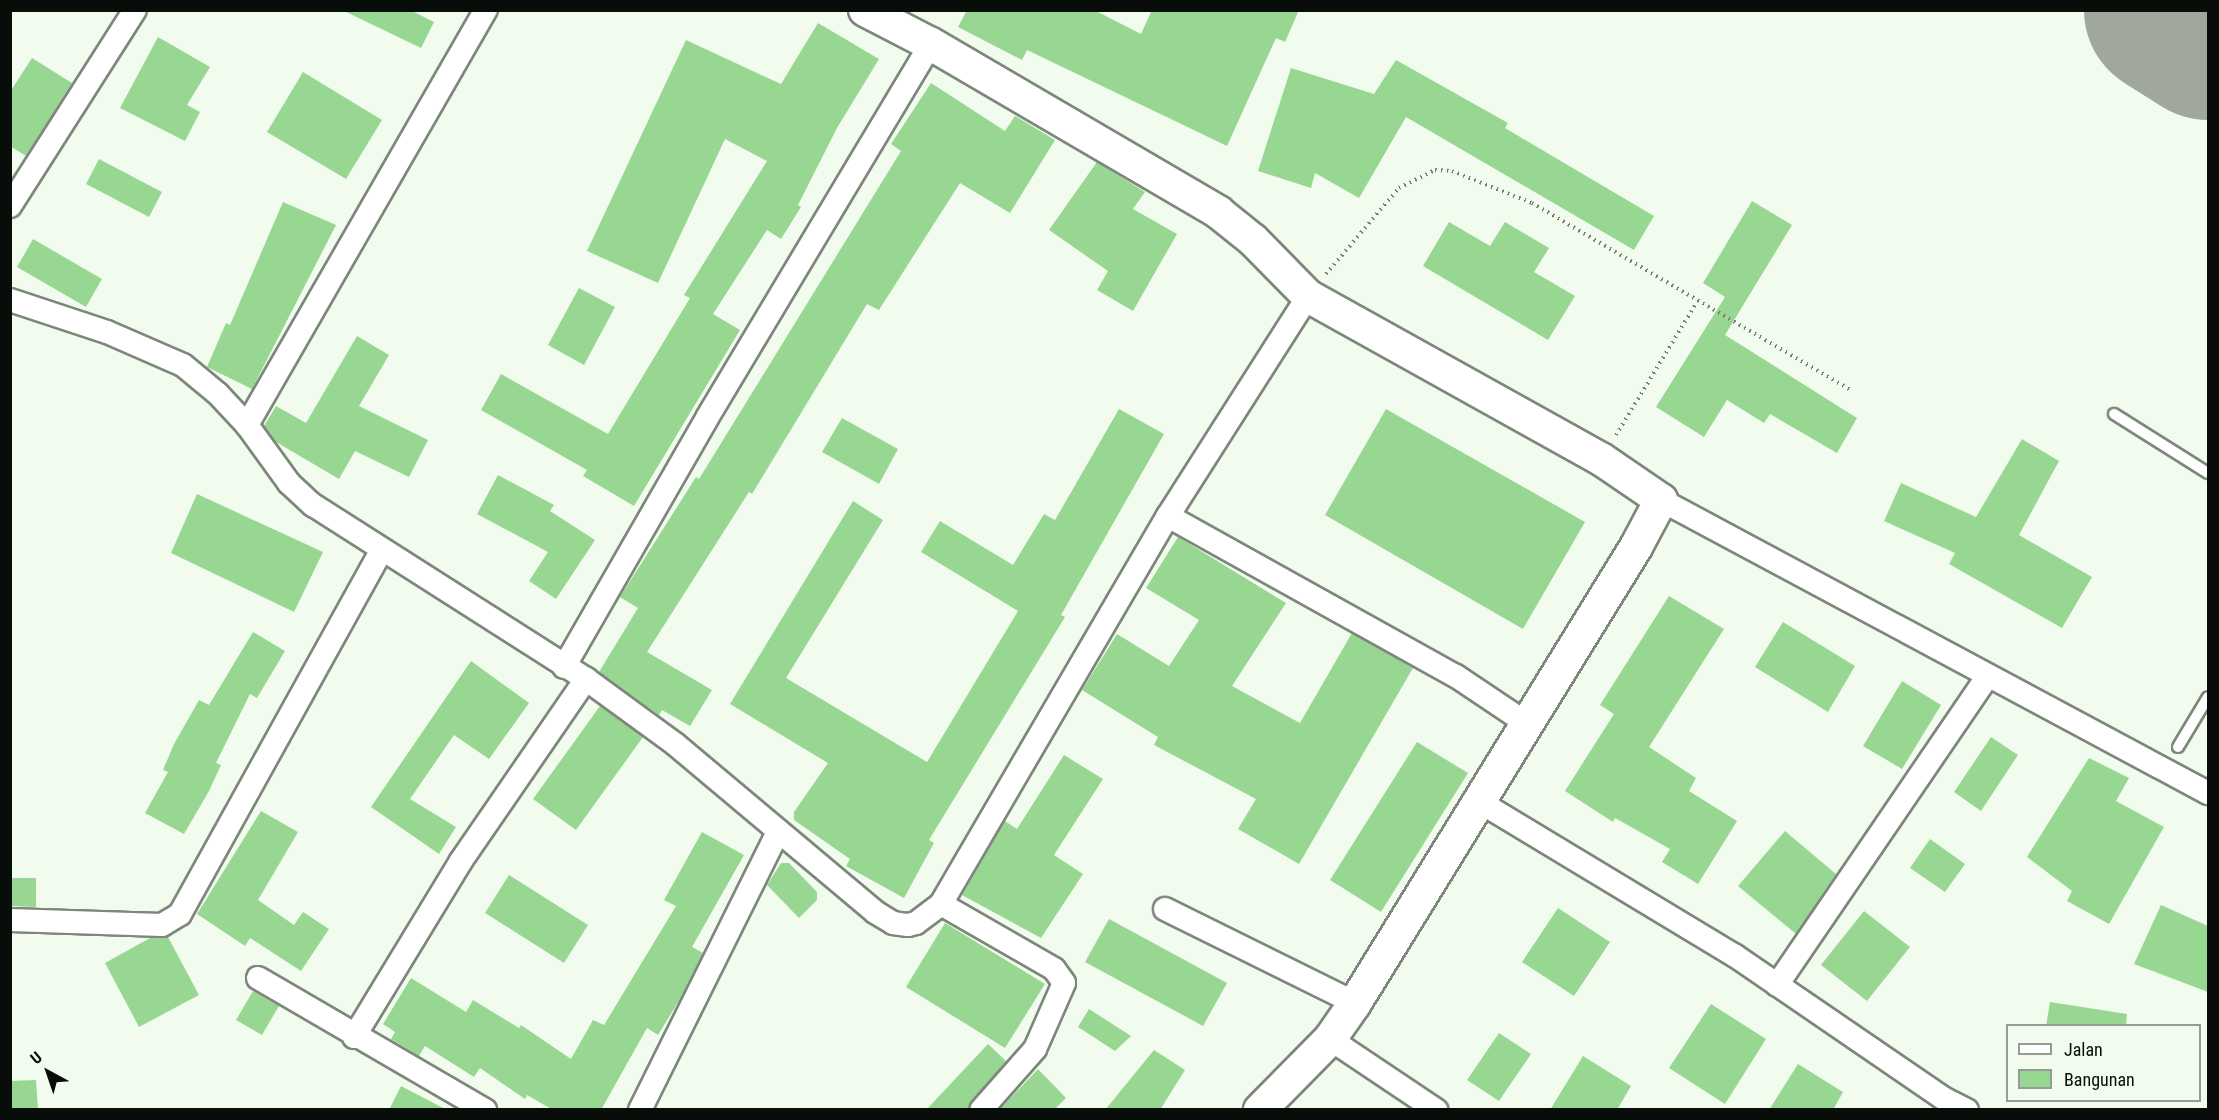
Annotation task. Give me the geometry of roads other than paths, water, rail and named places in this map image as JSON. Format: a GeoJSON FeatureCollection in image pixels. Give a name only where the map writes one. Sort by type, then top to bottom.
{"type":"FeatureCollection","features":[{"type":"Feature","properties":{"kind":"street"},"geometry":{"type":"LineString","coordinates":[[10,206],[135,10]]}},
{"type":"Feature","properties":{"kind":"street"},"geometry":{"type":"LineString","coordinates":[[247,425],[486,10]]}},
{"type":"Feature","properties":{"kind":"street"},"geometry":{"type":"LineString","coordinates":[[865,10],[931,44],[1218,212],[1253,240],[1308,296],[1601,459],[1661,500],[2208,793]]}},
{"type":"Feature","properties":{"kind":"street"},"geometry":{"type":"LineString","coordinates":[[564,667],[707,418],[931,44]]}},
{"type":"Feature","properties":{"kind":"street"},"geometry":{"type":"LineString","coordinates":[[10,300],[107,332],[183,365],[218,394],[247,425],[288,483],[312,505],[381,551],[586,679],[675,744],[778,832],[893,923],[916,923],[941,904],[1168,516],[1308,296]]}},
{"type":"Feature","properties":{"kind":"street"},"geometry":{"type":"LineString","coordinates":[[1260,1110],[1330,1038],[1355,1003],[1480,802],[1661,500]]}},
{"type":"Feature","properties":{"kind":"street"},"geometry":{"type":"LineString","coordinates":[[1168,516],[1447,671],[1526,723]]}},
{"type":"Feature","properties":{"kind":"street"},"geometry":{"type":"LineString","coordinates":[[10,920],[162,925],[180,914],[381,551]]}},
{"type":"Feature","properties":{"kind":"street"},"geometry":{"type":"LineString","coordinates":[[1777,984],[1988,676]]}},
{"type":"Feature","properties":{"kind":"street"},"geometry":{"type":"LineString","coordinates":[[354,1037],[461,861],[586,679]]}},
{"type":"Feature","properties":{"kind":"street"},"geometry":{"type":"LineString","coordinates":[[1480,802],[1777,984],[1943,1098],[1967,1110]]}},
{"type":"Feature","properties":{"kind":"street"},"geometry":{"type":"LineString","coordinates":[[640,1110],[778,832]]}},
{"type":"Feature","properties":{"kind":"street"},"geometry":{"type":"LineString","coordinates":[[941,904],[1054,969],[1064,983],[1035,1049],[981,1110]]}},
{"type":"Feature","properties":{"kind":"street"},"geometry":{"type":"LineString","coordinates":[[1166,909],[1355,1003]]}},
{"type":"Feature","properties":{"kind":"street"},"geometry":{"type":"LineString","coordinates":[[258,978],[354,1037],[485,1110]]}},
{"type":"Feature","properties":{"kind":"street"},"geometry":{"type":"LineString","coordinates":[[1330,1038],[1436,1110]]}},
{"type":"Feature","properties":{"kind":"lane"},"geometry":{"type":"LineString","coordinates":[[2114,414],[2208,472]]}},
{"type":"Feature","properties":{"kind":"lane"},"geometry":{"type":"LineString","coordinates":[[2178,747],[2208,697]]}}]}
